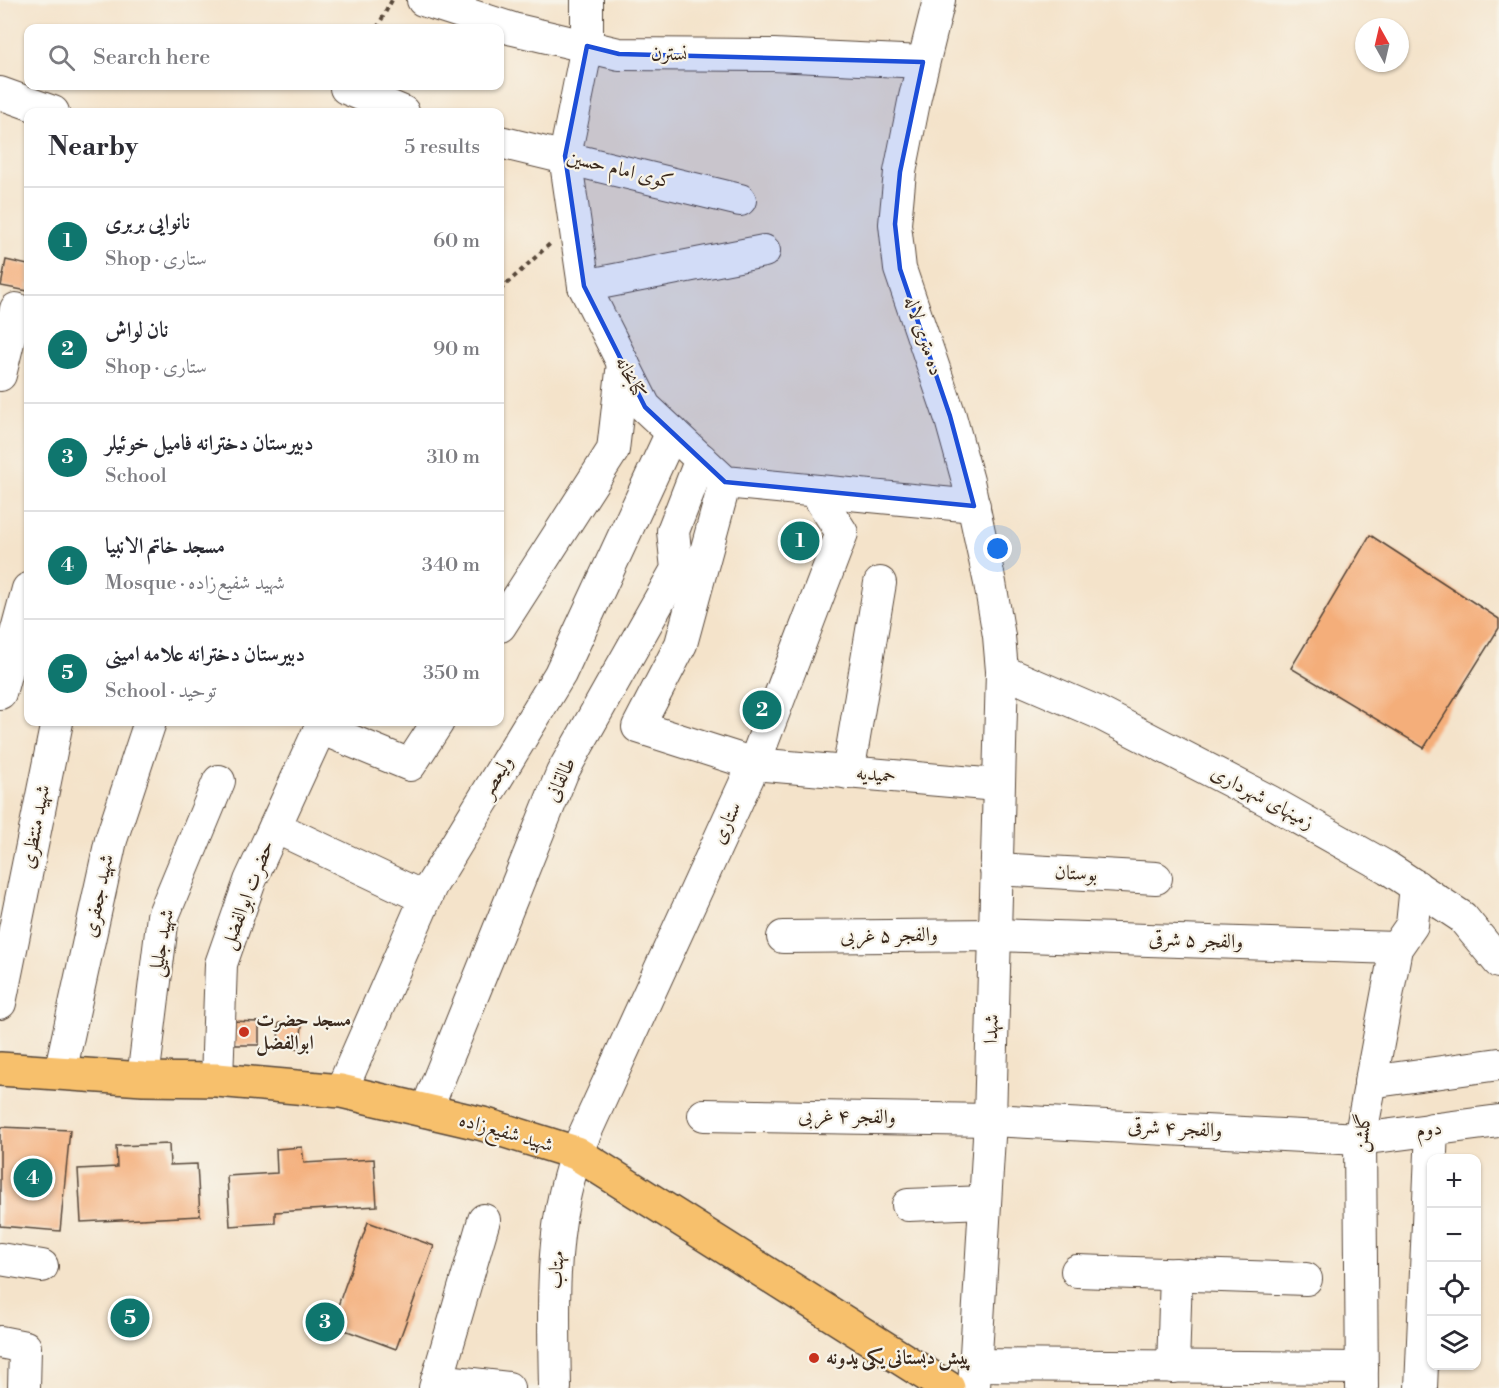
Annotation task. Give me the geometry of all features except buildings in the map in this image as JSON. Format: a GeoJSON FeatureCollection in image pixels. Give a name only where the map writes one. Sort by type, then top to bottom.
{"type":"FeatureCollection","features":[{"type":"Feature","properties":{"kind":"main road","name":"شهید شفیع‌زاده"},"geometry":{"type":"LineString","coordinates":[[0,1069],[143,1079],[217,1080],[341,1091],[483,1124],[576,1153],[948,1388]]}},
{"type":"Feature","properties":{"kind":"street","name":"نسترن"},"geometry":{"type":"LineString","coordinates":[[423,0],[497,24]]}},
{"type":"Feature","properties":{"kind":"street","name":"کتابخانه"},"geometry":{"type":"LineString","coordinates":[[587,0],[587,46],[565,156],[584,286],[645,407],[725,482]]}},
{"type":"Feature","properties":{"kind":"street","name":"ده متری لاله"},"geometry":{"type":"LineString","coordinates":[[939,0],[923,62],[900,172],[895,224],[900,269],[950,416],[974,506],[999,636],[1002,671]]}},
{"type":"Feature","properties":{"kind":"street","name":"نسترن"},"geometry":{"type":"LineString","coordinates":[[504,26],[619,54],[773,55],[923,62]]}},
{"type":"Feature","properties":{"kind":"street"},"geometry":{"type":"LineString","coordinates":[[351,90],[394,108]]}},
{"type":"Feature","properties":{"kind":"street"},"geometry":{"type":"LineString","coordinates":[[0,93],[42,108]]}},
{"type":"Feature","properties":{"kind":"street","name":"کوی امام حسین"},"geometry":{"type":"LineString","coordinates":[[504,143],[740,200]]}},
{"type":"Feature","properties":{"kind":"street"},"geometry":{"type":"LineString","coordinates":[[584,286],[764,250]]}},
{"type":"Feature","properties":{"kind":"street"},"geometry":{"type":"LineString","coordinates":[[0,375],[15,309]]}},
{"type":"Feature","properties":{"kind":"street"},"geometry":{"type":"LineString","coordinates":[[504,620],[613,450],[623,363]]}},
{"type":"Feature","properties":{"kind":"street","name":"ولیعصر"},"geometry":{"type":"LineString","coordinates":[[341,1091],[430,886],[560,674],[672,432]]}},
{"type":"Feature","properties":{"kind":"street","name":"طالقانی"},"geometry":{"type":"LineString","coordinates":[[426,1111],[562,773],[677,569],[674,531],[701,459]]}},
{"type":"Feature","properties":{"kind":"street"},"geometry":{"type":"LineString","coordinates":[[725,482],[974,506]]}},
{"type":"Feature","properties":{"kind":"street","name":"حمیدیه"},"geometry":{"type":"LineString","coordinates":[[725,482],[681,644],[638,727],[754,764],[997,786]]}},
{"type":"Feature","properties":{"kind":"street","name":"ستاری"},"geometry":{"type":"LineString","coordinates":[[576,1153],[754,764],[842,533],[815,491]]}},
{"type":"Feature","properties":{"kind":"street"},"geometry":{"type":"LineString","coordinates":[[849,773],[880,583]]}},
{"type":"Feature","properties":{"kind":"street"},"geometry":{"type":"LineString","coordinates":[[0,693],[24,604]]}},
{"type":"Feature","properties":{"kind":"street","name":"شهدا"},"geometry":{"type":"LineString","coordinates":[[974,1377],[990,1120],[997,786],[1002,671]]}},
{"type":"Feature","properties":{"kind":"street","name":"زمینهای شهرداری"},"geometry":{"type":"LineString","coordinates":[[1002,671],[1097,712],[1219,774],[1388,868],[1462,917],[1499,962]]}},
{"type":"Feature","properties":{"kind":"street","name":"شهید منتظری"},"geometry":{"type":"LineString","coordinates":[[0,1003],[56,726]]}},
{"type":"Feature","properties":{"kind":"street","name":"شهید جعفری"},"geometry":{"type":"LineString","coordinates":[[60,1074],[111,840],[149,726]]}},
{"type":"Feature","properties":{"kind":"street","name":"حضرت ابوالفضل"},"geometry":{"type":"LineString","coordinates":[[217,1080],[221,964],[250,882],[322,726]]}},
{"type":"Feature","properties":{"kind":"street"},"geometry":{"type":"LineString","coordinates":[[324,726],[410,765],[435,726]]}},
{"type":"Feature","properties":{"kind":"street","name":"شهید جلیلی"},"geometry":{"type":"LineString","coordinates":[[143,1079],[163,916],[219,781]]}},
{"type":"Feature","properties":{"kind":"street"},"geometry":{"type":"LineString","coordinates":[[275,827],[425,898]]}},
{"type":"Feature","properties":{"kind":"street","name":"بوستان"},"geometry":{"type":"LineString","coordinates":[[996,869],[1156,878]]}},
{"type":"Feature","properties":{"kind":"street","name":"گلشن"},"geometry":{"type":"LineString","coordinates":[[1362,1378],[1360,1139],[1396,948],[1412,925],[1416,886]]}},
{"type":"Feature","properties":{"kind":"street","name":"والفجر ۵ غربی"},"geometry":{"type":"LineString","coordinates":[[783,937],[995,935]]}},
{"type":"Feature","properties":{"kind":"street","name":"والفجر ۵ شرقی"},"geometry":{"type":"LineString","coordinates":[[995,935],[1396,948]]}},
{"type":"Feature","properties":{"kind":"street"},"geometry":{"type":"LineString","coordinates":[[1370,1082],[1499,1064]]}},
{"type":"Feature","properties":{"kind":"street","name":"والفجر ۴ غربی"},"geometry":{"type":"LineString","coordinates":[[704,1115],[990,1120]]}},
{"type":"Feature","properties":{"kind":"street","name":"والفجر ۴ شرقی"},"geometry":{"type":"LineString","coordinates":[[990,1120],[1360,1139]]}},
{"type":"Feature","properties":{"kind":"street","name":"دوم"},"geometry":{"type":"LineString","coordinates":[[1360,1139],[1499,1121]]}},
{"type":"Feature","properties":{"kind":"street"},"geometry":{"type":"LineString","coordinates":[[1421,1388],[1432,1129]]}},
{"type":"Feature","properties":{"kind":"street","name":"مهتاب"},"geometry":{"type":"LineString","coordinates":[[555,1388],[554,1324],[557,1256],[564,1200],[576,1153]]}},
{"type":"Feature","properties":{"kind":"street"},"geometry":{"type":"LineString","coordinates":[[908,1204],[985,1202]]}},
{"type":"Feature","properties":{"kind":"street"},"geometry":{"type":"LineString","coordinates":[[484,1220],[436,1384],[508,1388]]}},
{"type":"Feature","properties":{"kind":"street"},"geometry":{"type":"LineString","coordinates":[[0,1259],[42,1266]]}},
{"type":"Feature","properties":{"kind":"street"},"geometry":{"type":"LineString","coordinates":[[1077,1271],[1306,1279]]}},
{"type":"Feature","properties":{"kind":"street"},"geometry":{"type":"LineString","coordinates":[[1173,1367],[1176,1274]]}},
{"type":"Feature","properties":{"kind":"street"},"geometry":{"type":"LineString","coordinates":[[12,1345],[24,1388]]}},
{"type":"Feature","properties":{"kind":"street"},"geometry":{"type":"LineString","coordinates":[[974,1377],[1173,1367],[1362,1378]]}},
{"type":"Feature","properties":{"kind":"path"},"geometry":{"type":"LineString","coordinates":[[379,24],[392,0]]}},
{"type":"Feature","properties":{"kind":"path"},"geometry":{"type":"LineString","coordinates":[[504,287],[574,220]]}},
{"type":"Feature","properties":{"kind":"highlighted area"},"geometry":{"type":"Polygon","coordinates":[[[587,46],[619,54],[923,62],[900,172],[895,224],[900,269],[950,416],[974,506],[725,482],[645,407],[584,286],[565,156],[587,46]]]}},
{"type":"Feature","properties":{"kind":"place","name":"نانوایی بربری"},"geometry":{"type":"Point","coordinates":[800,541]}},
{"type":"Feature","properties":{"kind":"place","name":"نان لواش"},"geometry":{"type":"Point","coordinates":[762,710]}},
{"type":"Feature","properties":{"kind":"place","name":"مسجد حضرت ابوالفضل"},"geometry":{"type":"Point","coordinates":[244,1032]}},
{"type":"Feature","properties":{"kind":"place","name":"مسجد خاتم الانبیا"},"geometry":{"type":"Point","coordinates":[33,1178]}},
{"type":"Feature","properties":{"kind":"place","name":"دبیرستان دخترانه علامه امینی"},"geometry":{"type":"Point","coordinates":[130,1318]}},
{"type":"Feature","properties":{"kind":"place","name":"دبیرستان دخترانه فامیل خوئیلر"},"geometry":{"type":"Point","coordinates":[325,1322]}},
{"type":"Feature","properties":{"kind":"place","name":"پیش دبستانی یکی یدونه"},"geometry":{"type":"Point","coordinates":[814,1358]}}]}
